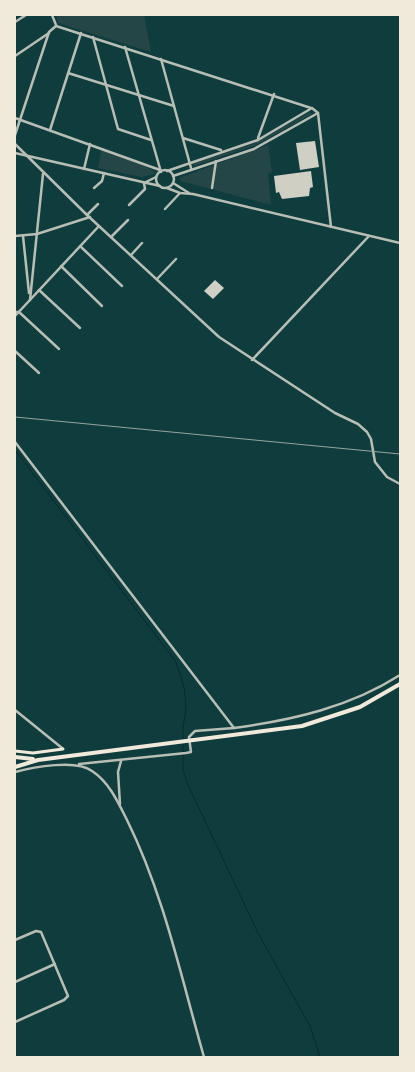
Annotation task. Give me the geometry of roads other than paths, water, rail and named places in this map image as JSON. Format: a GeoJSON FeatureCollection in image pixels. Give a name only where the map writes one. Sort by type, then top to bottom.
{"type":"FeatureCollection","features":[{"type":"Feature","properties":{"kind":"main road"},"geometry":{"type":"LineString","coordinates":[[15,767],[38,760],[302,726],[360,707],[400,684]]}},
{"type":"Feature","properties":{"kind":"main road"},"geometry":{"type":"LineString","coordinates":[[15,751],[33,753],[63,749]]}},
{"type":"Feature","properties":{"kind":"main road"},"geometry":{"type":"LineString","coordinates":[[15,757],[38,760]]}},
{"type":"Feature","properties":{"kind":"street"},"geometry":{"type":"LineString","coordinates":[[15,22],[26,15]]}},
{"type":"Feature","properties":{"kind":"street"},"geometry":{"type":"LineString","coordinates":[[52,15],[56,26]]}},
{"type":"Feature","properties":{"kind":"street"},"geometry":{"type":"LineString","coordinates":[[15,56],[56,26]]}},
{"type":"Feature","properties":{"kind":"street"},"geometry":{"type":"LineString","coordinates":[[56,26],[274,94],[312,108],[318,113],[331,227]]}},
{"type":"Feature","properties":{"kind":"street"},"geometry":{"type":"LineString","coordinates":[[15,135],[49,32]]}},
{"type":"Feature","properties":{"kind":"street"},"geometry":{"type":"LineString","coordinates":[[50,130],[81,33]]}},
{"type":"Feature","properties":{"kind":"street"},"geometry":{"type":"LineString","coordinates":[[93,37],[118,129],[151,140]]}},
{"type":"Feature","properties":{"kind":"street"},"geometry":{"type":"LineString","coordinates":[[125,47],[160,171],[157,176],[144,183]]}},
{"type":"Feature","properties":{"kind":"street"},"geometry":{"type":"LineString","coordinates":[[161,59],[192,168]]}},
{"type":"Feature","properties":{"kind":"street"},"geometry":{"type":"LineString","coordinates":[[68,73],[174,106]]}},
{"type":"Feature","properties":{"kind":"street"},"geometry":{"type":"LineString","coordinates":[[258,140],[274,94]]}},
{"type":"Feature","properties":{"kind":"street"},"geometry":{"type":"LineString","coordinates":[[15,118],[160,171],[167,171],[258,140],[312,108]]}},
{"type":"Feature","properties":{"kind":"street"},"geometry":{"type":"LineString","coordinates":[[173,176],[192,168],[254,149],[318,113]]}},
{"type":"Feature","properties":{"kind":"street"},"geometry":{"type":"LineString","coordinates":[[183,137],[222,151]]}},
{"type":"Feature","properties":{"kind":"street"},"geometry":{"type":"LineString","coordinates":[[15,144],[43,174],[219,337],[335,414],[358,424],[371,438],[375,462],[387,477],[400,484]]}},
{"type":"Feature","properties":{"kind":"street"},"geometry":{"type":"LineString","coordinates":[[84,169],[90,144]]}},
{"type":"Feature","properties":{"kind":"street"},"geometry":{"type":"LineString","coordinates":[[15,153],[400,243]]}},
{"type":"Feature","properties":{"kind":"street"},"geometry":{"type":"LineString","coordinates":[[212,188],[216,161]]}},
{"type":"Feature","properties":{"kind":"street"},"geometry":{"type":"LineString","coordinates":[[167,171],[173,176]]}},
{"type":"Feature","properties":{"kind":"street"},"geometry":{"type":"LineString","coordinates":[[30,300],[43,174]]}},
{"type":"Feature","properties":{"kind":"street"},"geometry":{"type":"LineString","coordinates":[[94,188],[102,182],[104,174]]}},
{"type":"Feature","properties":{"kind":"street"},"geometry":{"type":"LineString","coordinates":[[157,176],[160,186]]}},
{"type":"Feature","properties":{"kind":"street"},"geometry":{"type":"LineString","coordinates":[[173,176],[173,183]]}},
{"type":"Feature","properties":{"kind":"street"},"geometry":{"type":"LineString","coordinates":[[129,206],[145,189],[144,183]]}},
{"type":"Feature","properties":{"kind":"street"},"geometry":{"type":"LineString","coordinates":[[173,183],[191,193]]}},
{"type":"Feature","properties":{"kind":"street"},"geometry":{"type":"LineString","coordinates":[[167,188],[173,183]]}},
{"type":"Feature","properties":{"kind":"street"},"geometry":{"type":"LineString","coordinates":[[166,209],[180,193]]}},
{"type":"Feature","properties":{"kind":"street"},"geometry":{"type":"LineString","coordinates":[[15,236],[37,234],[88,216],[98,204]]}},
{"type":"Feature","properties":{"kind":"street"},"geometry":{"type":"LineString","coordinates":[[111,237],[128,220]]}},
{"type":"Feature","properties":{"kind":"street"},"geometry":{"type":"LineString","coordinates":[[59,348],[16,313],[98,226]]}},
{"type":"Feature","properties":{"kind":"street"},"geometry":{"type":"LineString","coordinates":[[23,236],[30,300]]}},
{"type":"Feature","properties":{"kind":"street"},"geometry":{"type":"LineString","coordinates":[[252,360],[369,236]]}},
{"type":"Feature","properties":{"kind":"street"},"geometry":{"type":"LineString","coordinates":[[131,255],[142,243]]}},
{"type":"Feature","properties":{"kind":"street"},"geometry":{"type":"LineString","coordinates":[[80,246],[122,286]]}},
{"type":"Feature","properties":{"kind":"street"},"geometry":{"type":"LineString","coordinates":[[157,279],[176,258]]}},
{"type":"Feature","properties":{"kind":"street"},"geometry":{"type":"LineString","coordinates":[[61,266],[102,306]]}},
{"type":"Feature","properties":{"kind":"street"},"geometry":{"type":"LineString","coordinates":[[39,290],[80,328]]}},
{"type":"Feature","properties":{"kind":"street"},"geometry":{"type":"LineString","coordinates":[[15,351],[39,373]]}},
{"type":"Feature","properties":{"kind":"street"},"geometry":{"type":"LineString","coordinates":[[15,442],[234,728]]}},
{"type":"Feature","properties":{"kind":"street"},"geometry":{"type":"LineString","coordinates":[[15,772],[25,769],[121,761],[190,752],[189,737],[195,731],[268,723],[323,710],[365,695],[400,675]]}},
{"type":"Feature","properties":{"kind":"street"},"geometry":{"type":"LineString","coordinates":[[15,710],[63,749]]}},
{"type":"Feature","properties":{"kind":"street"},"geometry":{"type":"LineString","coordinates":[[120,806],[118,772],[121,761]]}},
{"type":"Feature","properties":{"kind":"street"},"geometry":{"type":"LineString","coordinates":[[78,764],[92,770],[107,785],[120,806],[150,869],[204,1057]]}},
{"type":"Feature","properties":{"kind":"street"},"geometry":{"type":"LineString","coordinates":[[15,940],[40,932],[68,995],[67,998],[15,1022]]}},
{"type":"Feature","properties":{"kind":"street"},"geometry":{"type":"LineString","coordinates":[[15,982],[54,964]]}},
{"type":"Feature","properties":{"kind":"waterway"},"geometry":{"type":"LineString","coordinates":[[15,450],[176,662],[184,687],[186,708],[183,728],[183,770],[188,785],[258,933],[310,1026],[320,1057]]}},
{"type":"Feature","properties":{"kind":"railway"},"geometry":{"type":"LineString","coordinates":[[15,417],[400,454]]}}]}
